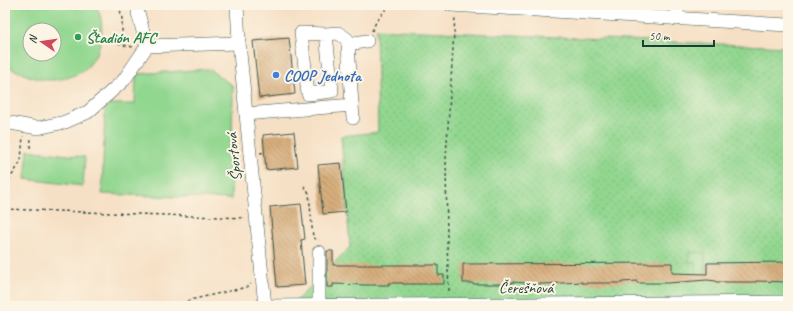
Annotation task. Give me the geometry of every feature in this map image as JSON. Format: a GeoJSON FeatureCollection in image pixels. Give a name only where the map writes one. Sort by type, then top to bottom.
{"type":"FeatureCollection","features":[{"type":"Feature","properties":{"kind":"street","name":"Športová"},"geometry":{"type":"LineString","coordinates":[[237,5],[239,43],[265,306]]}},
{"type":"Feature","properties":{"kind":"street"},"geometry":{"type":"LineString","coordinates":[[676,19],[678,5]]}},
{"type":"Feature","properties":{"kind":"street"},"geometry":{"type":"LineString","coordinates":[[453,9],[624,10],[676,19],[788,25]]}},
{"type":"Feature","properties":{"kind":"street"},"geometry":{"type":"LineString","coordinates":[[5,122],[38,128],[65,122],[88,112],[124,80],[146,46],[138,13]]}},
{"type":"Feature","properties":{"kind":"street"},"geometry":{"type":"LineString","coordinates":[[246,114],[353,112],[348,44],[347,39],[338,33],[301,33],[308,94],[332,91],[326,34]]}},
{"type":"Feature","properties":{"kind":"street"},"geometry":{"type":"LineString","coordinates":[[348,44],[367,41]]}},
{"type":"Feature","properties":{"kind":"street"},"geometry":{"type":"LineString","coordinates":[[146,46],[239,43]]}},
{"type":"Feature","properties":{"kind":"street"},"geometry":{"type":"LineString","coordinates":[[319,306],[321,247]]}},
{"type":"Feature","properties":{"kind":"street","name":"Čerešňová"},"geometry":{"type":"LineString","coordinates":[[265,306],[788,302]]}},
{"type":"Feature","properties":{"kind":"path"},"geometry":{"type":"LineString","coordinates":[[119,5],[122,18],[122,45]]}},
{"type":"Feature","properties":{"kind":"path"},"geometry":{"type":"LineString","coordinates":[[367,41],[376,22],[389,5]]}},
{"type":"Feature","properties":{"kind":"path"},"geometry":{"type":"LineString","coordinates":[[449,291],[446,158],[453,9]]}},
{"type":"Feature","properties":{"kind":"path"},"geometry":{"type":"LineString","coordinates":[[118,44],[133,47]]}},
{"type":"Feature","properties":{"kind":"path"},"geometry":{"type":"LineString","coordinates":[[5,185],[21,161],[24,126]]}},
{"type":"Feature","properties":{"kind":"path"},"geometry":{"type":"LineString","coordinates":[[304,186],[309,193],[313,238],[321,247]]}},
{"type":"Feature","properties":{"kind":"path"},"geometry":{"type":"LineString","coordinates":[[5,209],[248,218]]}},
{"type":"Feature","properties":{"kind":"path"},"geometry":{"type":"LineString","coordinates":[[176,306],[190,300],[247,287],[257,281],[263,281]]}},
{"type":"Feature","properties":{"kind":"green space","name":"Štadión AFC"},"geometry":{"type":"Polygon","coordinates":[[[5,5],[96,5],[102,30],[99,48],[90,64],[79,73],[57,80],[45,80],[31,77],[5,66],[5,5]]]}},
{"type":"Feature","properties":{"kind":"green space"},"geometry":{"type":"Polygon","coordinates":[[[376,29],[788,47],[788,306],[291,306],[350,247],[341,136],[378,132],[376,29]]]}},
{"type":"Feature","properties":{"kind":"green space"},"geometry":{"type":"Polygon","coordinates":[[[209,69],[233,86],[231,199],[102,194],[105,108],[110,104],[135,104],[136,74],[209,69]]]}},
{"type":"Feature","properties":{"kind":"green space"},"geometry":{"type":"Polygon","coordinates":[[[28,150],[85,157],[83,186],[25,179],[28,150]]]}},
{"type":"Feature","properties":{"kind":"green space"},"geometry":{"type":"Polygon","coordinates":[[[689,252],[705,253],[705,278],[696,278],[696,263],[689,262],[689,252]]]}},
{"type":"Feature","properties":{"kind":"building"},"geometry":{"type":"Polygon","coordinates":[[[289,38],[295,94],[259,98],[253,41],[289,38]]]}},
{"type":"Feature","properties":{"kind":"building"},"geometry":{"type":"Polygon","coordinates":[[[294,132],[298,167],[266,170],[263,135],[294,132]]]}},
{"type":"Feature","properties":{"kind":"building"},"geometry":{"type":"Polygon","coordinates":[[[341,163],[346,212],[323,214],[318,165],[341,163]]]}},
{"type":"Feature","properties":{"kind":"building"},"geometry":{"type":"Polygon","coordinates":[[[301,204],[305,239],[301,240],[305,285],[277,287],[270,207],[301,204]]]}},
{"type":"Feature","properties":{"kind":"building"},"geometry":{"type":"Polygon","coordinates":[[[327,251],[333,251],[333,265],[438,265],[438,275],[444,275],[444,284],[333,284],[333,287],[327,287],[327,251]]]}},
{"type":"Feature","properties":{"kind":"building"},"geometry":{"type":"Polygon","coordinates":[[[788,262],[788,282],[716,282],[707,280],[668,283],[637,283],[637,281],[622,283],[582,282],[543,284],[512,282],[512,284],[463,283],[463,264],[672,263],[672,273],[707,274],[707,263],[788,262]]]}},
{"type":"Feature","properties":{"kind":"place","name":"Štadión AFC"},"geometry":{"type":"Point","coordinates":[78,37]}},
{"type":"Feature","properties":{"kind":"place","name":"COOP Jednota"},"geometry":{"type":"Point","coordinates":[276,75]}}]}
